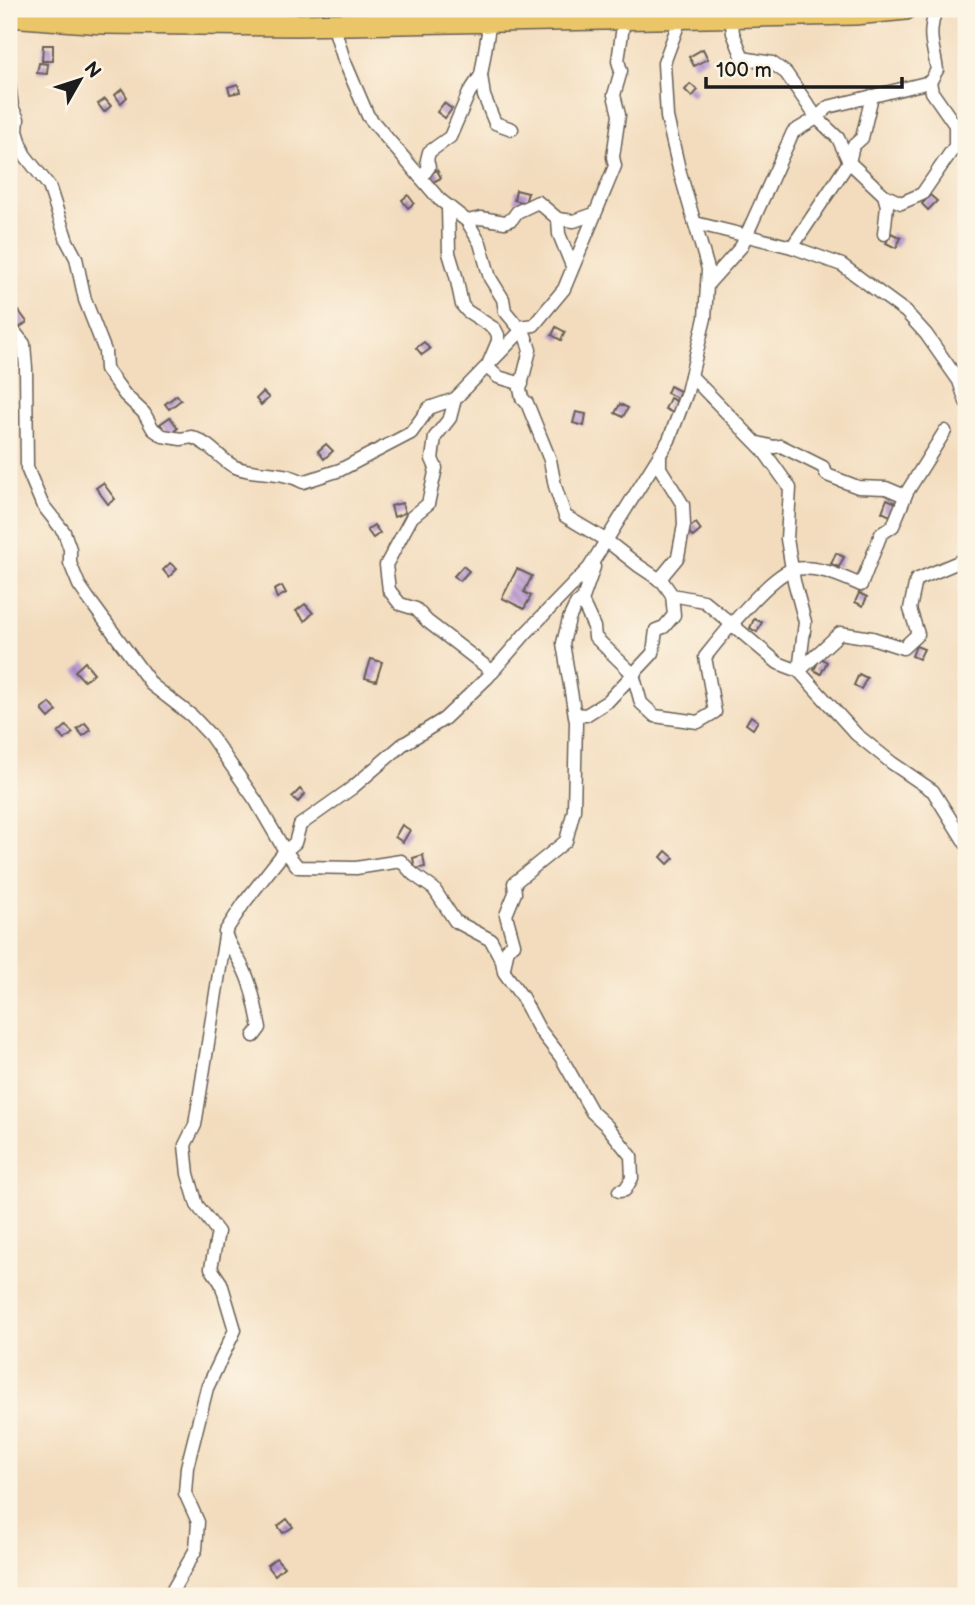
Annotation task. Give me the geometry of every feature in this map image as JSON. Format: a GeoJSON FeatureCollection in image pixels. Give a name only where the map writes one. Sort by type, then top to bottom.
{"type":"FeatureCollection","features":[{"type":"Feature","properties":{"kind":"main road"},"geometry":{"type":"LineString","coordinates":[[9,16],[102,23],[333,24],[855,14],[906,9]]}},
{"type":"Feature","properties":{"kind":"street"},"geometry":{"type":"LineString","coordinates":[[731,16],[733,33],[743,58],[772,62],[786,73],[817,118],[838,138],[849,162],[884,195],[901,203],[922,194],[955,146],[955,125],[932,92],[930,82],[937,71],[930,39],[931,21],[936,9]]}},
{"type":"Feature","properties":{"kind":"street"},"geometry":{"type":"LineString","coordinates":[[170,1595],[196,1549],[198,1522],[185,1493],[187,1467],[207,1388],[234,1330],[230,1307],[221,1283],[211,1268],[218,1233],[197,1205],[188,1174],[185,1145],[195,1125],[225,932],[243,903],[285,851],[295,843],[300,825],[352,788],[402,745],[444,719],[589,568],[669,440],[691,376],[705,318],[708,269],[667,117],[664,63],[681,17]]}},
{"type":"Feature","properties":{"kind":"street"},"geometry":{"type":"LineString","coordinates":[[492,672],[427,621],[416,609],[400,604],[389,590],[386,565],[412,517],[428,504],[436,468],[432,459],[435,437],[450,418],[455,400],[520,328],[534,325],[564,289],[615,166],[613,157],[619,115],[614,95],[621,71],[618,61],[624,19]]}},
{"type":"Feature","properties":{"kind":"street"},"geometry":{"type":"LineString","coordinates":[[490,21],[481,75],[484,96],[495,123],[512,129]]}},
{"type":"Feature","properties":{"kind":"street"},"geometry":{"type":"LineString","coordinates":[[333,24],[344,60],[368,117],[421,178],[467,221],[480,243],[490,278],[503,299],[505,311],[520,328],[530,350],[522,384],[522,398],[527,403],[550,460],[565,516],[607,541],[659,580],[672,595],[674,615],[664,627],[656,630],[653,653],[596,709],[586,715],[575,714]]}},
{"type":"Feature","properties":{"kind":"street"},"geometry":{"type":"LineString","coordinates":[[421,178],[429,167],[429,152],[450,136],[481,75]]}},
{"type":"Feature","properties":{"kind":"street"},"geometry":{"type":"LineString","coordinates":[[707,285],[741,247],[793,132],[817,118],[828,107],[930,82]]}},
{"type":"Feature","properties":{"kind":"street"},"geometry":{"type":"LineString","coordinates":[[9,84],[24,154],[49,186],[67,241],[76,258],[85,300],[105,351],[106,369],[125,395],[144,413],[152,429],[163,436],[181,439],[192,437],[211,446],[233,466],[293,476],[303,482],[340,470],[411,433],[429,408],[455,400]]}},
{"type":"Feature","properties":{"kind":"street"},"geometry":{"type":"LineString","coordinates":[[792,247],[822,201],[830,194],[849,162],[853,146],[862,138],[872,96]]}},
{"type":"Feature","properties":{"kind":"street"},"geometry":{"type":"LineString","coordinates":[[884,195],[887,206],[884,234]]}},
{"type":"Feature","properties":{"kind":"street"},"geometry":{"type":"LineString","coordinates":[[467,221],[481,218],[505,222],[512,219],[517,212],[538,202],[558,219],[574,221],[594,214]]}},
{"type":"Feature","properties":{"kind":"street"},"geometry":{"type":"LineString","coordinates":[[448,205],[449,253],[462,305],[495,329],[498,335],[498,341],[486,367]]}},
{"type":"Feature","properties":{"kind":"street"},"geometry":{"type":"LineString","coordinates":[[558,219],[559,234],[572,266]]}},
{"type":"Feature","properties":{"kind":"street"},"geometry":{"type":"LineString","coordinates":[[695,223],[792,247],[842,265],[906,312],[926,334],[959,382],[966,402]]}},
{"type":"Feature","properties":{"kind":"street"},"geometry":{"type":"LineString","coordinates":[[9,325],[24,344],[27,468],[42,503],[64,532],[70,549],[70,563],[79,585],[152,685],[192,716],[210,735],[298,867],[356,868],[401,861],[413,874],[434,889],[455,921],[491,940],[502,961],[504,972],[523,997],[539,1029],[561,1057],[592,1112],[631,1156],[632,1178],[625,1191],[619,1191]]}},
{"type":"Feature","properties":{"kind":"street"},"geometry":{"type":"LineString","coordinates":[[486,367],[498,377],[522,384]]}},
{"type":"Feature","properties":{"kind":"street"},"geometry":{"type":"LineString","coordinates":[[691,376],[758,443],[790,488],[787,540],[805,622],[799,671]]}},
{"type":"Feature","properties":{"kind":"street"},"geometry":{"type":"LineString","coordinates":[[597,556],[582,601],[594,627],[595,637],[633,674],[641,703],[655,716],[698,722],[715,712],[705,657],[732,624],[765,589],[792,569],[830,571],[861,585],[881,534],[893,526],[905,496],[945,431]]}},
{"type":"Feature","properties":{"kind":"street"},"geometry":{"type":"LineString","coordinates":[[758,443],[781,446],[823,467],[827,475],[858,487],[886,488],[905,496]]}},
{"type":"Feature","properties":{"kind":"street"},"geometry":{"type":"LineString","coordinates":[[659,580],[678,557],[684,525],[683,505],[660,468],[660,452]]}},
{"type":"Feature","properties":{"kind":"street"},"geometry":{"type":"LineString","coordinates":[[799,671],[840,633],[872,638],[903,648],[918,634],[910,609],[916,580],[961,561],[966,556]]}},
{"type":"Feature","properties":{"kind":"street"},"geometry":{"type":"LineString","coordinates":[[672,595],[704,601],[778,663],[799,671],[856,734],[933,791],[966,844]]}},
{"type":"Feature","properties":{"kind":"street"},"geometry":{"type":"LineString","coordinates":[[504,972],[508,948],[514,944],[506,915],[516,893],[514,883],[566,841],[574,810],[575,714],[563,643],[569,619],[576,604],[582,601]]}},
{"type":"Feature","properties":{"kind":"street"},"geometry":{"type":"LineString","coordinates":[[225,932],[228,946],[240,962],[255,1000],[260,1028],[254,1036]]}},
{"type":"Feature","properties":{"kind":"building"},"geometry":{"type":"Polygon","coordinates":[[[43,45],[53,45],[53,61],[42,61],[43,45]]]}},
{"type":"Feature","properties":{"kind":"building"},"geometry":{"type":"Polygon","coordinates":[[[703,49],[708,59],[694,66],[689,57],[703,49]]]}},
{"type":"Feature","properties":{"kind":"building"},"geometry":{"type":"Polygon","coordinates":[[[39,63],[48,64],[47,74],[37,73],[39,63]]]}},
{"type":"Feature","properties":{"kind":"building"},"geometry":{"type":"Polygon","coordinates":[[[238,84],[240,92],[230,94],[228,87],[238,84]]]}},
{"type":"Feature","properties":{"kind":"building"},"geometry":{"type":"Polygon","coordinates":[[[690,84],[698,90],[692,97],[685,90],[690,84]]]}},
{"type":"Feature","properties":{"kind":"building"},"geometry":{"type":"Polygon","coordinates":[[[122,89],[127,97],[121,103],[115,95],[122,89]]]}},
{"type":"Feature","properties":{"kind":"building"},"geometry":{"type":"Polygon","coordinates":[[[105,99],[111,106],[104,112],[98,104],[105,99]]]}},
{"type":"Feature","properties":{"kind":"building"},"geometry":{"type":"Polygon","coordinates":[[[444,103],[452,109],[445,118],[437,112],[444,103]]]}},
{"type":"Feature","properties":{"kind":"building"},"geometry":{"type":"Polygon","coordinates":[[[437,170],[441,178],[431,183],[427,175],[437,170]]]}},
{"type":"Feature","properties":{"kind":"building"},"geometry":{"type":"Polygon","coordinates":[[[516,190],[528,193],[525,203],[514,200],[516,190]]]}},
{"type":"Feature","properties":{"kind":"building"},"geometry":{"type":"Polygon","coordinates":[[[408,195],[414,203],[408,208],[402,200],[408,195]]]}},
{"type":"Feature","properties":{"kind":"building"},"geometry":{"type":"Polygon","coordinates":[[[930,195],[937,201],[928,210],[922,204],[930,195]]]}},
{"type":"Feature","properties":{"kind":"building"},"geometry":{"type":"Polygon","coordinates":[[[891,233],[901,238],[896,248],[886,243],[891,233]]]}},
{"type":"Feature","properties":{"kind":"building"},"geometry":{"type":"Polygon","coordinates":[[[19,311],[27,322],[19,328],[11,317],[19,311]]]}},
{"type":"Feature","properties":{"kind":"building"},"geometry":{"type":"Polygon","coordinates":[[[556,327],[565,332],[561,340],[552,335],[556,327]]]}},
{"type":"Feature","properties":{"kind":"building"},"geometry":{"type":"Polygon","coordinates":[[[424,342],[430,349],[422,355],[416,348],[424,342]]]}},
{"type":"Feature","properties":{"kind":"building"},"geometry":{"type":"Polygon","coordinates":[[[670,386],[680,391],[677,398],[667,393],[670,386]]]}},
{"type":"Feature","properties":{"kind":"building"},"geometry":{"type":"Polygon","coordinates":[[[263,392],[269,398],[261,405],[256,399],[263,392]]]}},
{"type":"Feature","properties":{"kind":"building"},"geometry":{"type":"Polygon","coordinates":[[[177,395],[181,400],[169,409],[165,404],[177,395]]]}},
{"type":"Feature","properties":{"kind":"building"},"geometry":{"type":"Polygon","coordinates":[[[670,398],[678,402],[673,413],[665,409],[670,398]]]}},
{"type":"Feature","properties":{"kind":"building"},"geometry":{"type":"Polygon","coordinates":[[[620,404],[628,408],[623,417],[615,413],[620,404]]]}},
{"type":"Feature","properties":{"kind":"building"},"geometry":{"type":"Polygon","coordinates":[[[576,412],[586,414],[584,426],[573,423],[576,412]]]}},
{"type":"Feature","properties":{"kind":"building"},"geometry":{"type":"Polygon","coordinates":[[[170,417],[178,428],[169,435],[160,424],[170,417]]]}},
{"type":"Feature","properties":{"kind":"building"},"geometry":{"type":"Polygon","coordinates":[[[326,444],[333,451],[324,459],[318,451],[326,444]]]}},
{"type":"Feature","properties":{"kind":"building"},"geometry":{"type":"Polygon","coordinates":[[[103,483],[115,499],[108,504],[96,488],[103,483]]]}},
{"type":"Feature","properties":{"kind":"building"},"geometry":{"type":"Polygon","coordinates":[[[887,499],[896,503],[890,516],[882,512],[887,499]]]}},
{"type":"Feature","properties":{"kind":"building"},"geometry":{"type":"Polygon","coordinates":[[[402,503],[405,513],[394,517],[391,506],[402,503]]]}},
{"type":"Feature","properties":{"kind":"building"},"geometry":{"type":"Polygon","coordinates":[[[696,523],[701,530],[693,537],[687,529],[696,523]]]}},
{"type":"Feature","properties":{"kind":"building"},"geometry":{"type":"Polygon","coordinates":[[[374,525],[380,533],[373,538],[367,530],[374,525]]]}},
{"type":"Feature","properties":{"kind":"building"},"geometry":{"type":"Polygon","coordinates":[[[836,553],[844,557],[839,567],[831,564],[836,553]]]}},
{"type":"Feature","properties":{"kind":"building"},"geometry":{"type":"Polygon","coordinates":[[[170,563],[177,569],[169,577],[163,570],[170,563]]]}},
{"type":"Feature","properties":{"kind":"building"},"geometry":{"type":"Polygon","coordinates":[[[463,566],[469,571],[460,581],[454,576],[463,566]]]}},
{"type":"Feature","properties":{"kind":"building"},"geometry":{"type":"Polygon","coordinates":[[[517,569],[532,576],[524,592],[531,596],[524,609],[502,598],[517,569]]]}},
{"type":"Feature","properties":{"kind":"building"},"geometry":{"type":"Polygon","coordinates":[[[282,586],[286,593],[277,598],[274,590],[282,586]]]}},
{"type":"Feature","properties":{"kind":"building"},"geometry":{"type":"Polygon","coordinates":[[[859,593],[867,597],[863,606],[855,602],[859,593]]]}},
{"type":"Feature","properties":{"kind":"building"},"geometry":{"type":"Polygon","coordinates":[[[305,604],[313,613],[305,621],[296,611],[305,604]]]}},
{"type":"Feature","properties":{"kind":"building"},"geometry":{"type":"Polygon","coordinates":[[[754,619],[762,622],[757,632],[750,628],[754,619]]]}},
{"type":"Feature","properties":{"kind":"building"},"geometry":{"type":"Polygon","coordinates":[[[916,646],[924,649],[919,659],[912,656],[916,646]]]}},
{"type":"Feature","properties":{"kind":"building"},"geometry":{"type":"Polygon","coordinates":[[[820,658],[827,662],[821,674],[814,670],[820,658]]]}},
{"type":"Feature","properties":{"kind":"building"},"geometry":{"type":"Polygon","coordinates":[[[371,659],[382,662],[376,681],[365,678],[371,659]]]}},
{"type":"Feature","properties":{"kind":"building"},"geometry":{"type":"Polygon","coordinates":[[[85,662],[94,673],[84,681],[75,671],[85,662]]]}},
{"type":"Feature","properties":{"kind":"building"},"geometry":{"type":"Polygon","coordinates":[[[859,674],[867,678],[861,689],[854,685],[859,674]]]}},
{"type":"Feature","properties":{"kind":"building"},"geometry":{"type":"Polygon","coordinates":[[[50,703],[57,711],[49,718],[42,710],[50,703]]]}},
{"type":"Feature","properties":{"kind":"building"},"geometry":{"type":"Polygon","coordinates":[[[751,716],[758,721],[753,729],[746,724],[751,716]]]}},
{"type":"Feature","properties":{"kind":"building"},"geometry":{"type":"Polygon","coordinates":[[[85,723],[91,730],[83,736],[77,729],[85,723]]]}},
{"type":"Feature","properties":{"kind":"building"},"geometry":{"type":"Polygon","coordinates":[[[66,726],[73,733],[64,740],[58,733],[66,726]]]}},
{"type":"Feature","properties":{"kind":"building"},"geometry":{"type":"Polygon","coordinates":[[[300,789],[305,794],[298,802],[292,797],[300,789]]]}},
{"type":"Feature","properties":{"kind":"building"},"geometry":{"type":"Polygon","coordinates":[[[402,825],[410,830],[403,842],[395,837],[402,825]]]}},
{"type":"Feature","properties":{"kind":"building"},"geometry":{"type":"Polygon","coordinates":[[[666,851],[674,858],[668,864],[661,857],[666,851]]]}},
{"type":"Feature","properties":{"kind":"building"},"geometry":{"type":"Polygon","coordinates":[[[423,855],[425,867],[415,869],[413,858],[423,855]]]}},
{"type":"Feature","properties":{"kind":"building"},"geometry":{"type":"Polygon","coordinates":[[[287,1519],[293,1527],[283,1533],[278,1526],[287,1519]]]}},
{"type":"Feature","properties":{"kind":"building"},"geometry":{"type":"Polygon","coordinates":[[[276,1558],[284,1567],[275,1575],[267,1565],[276,1558]]]}}]}
